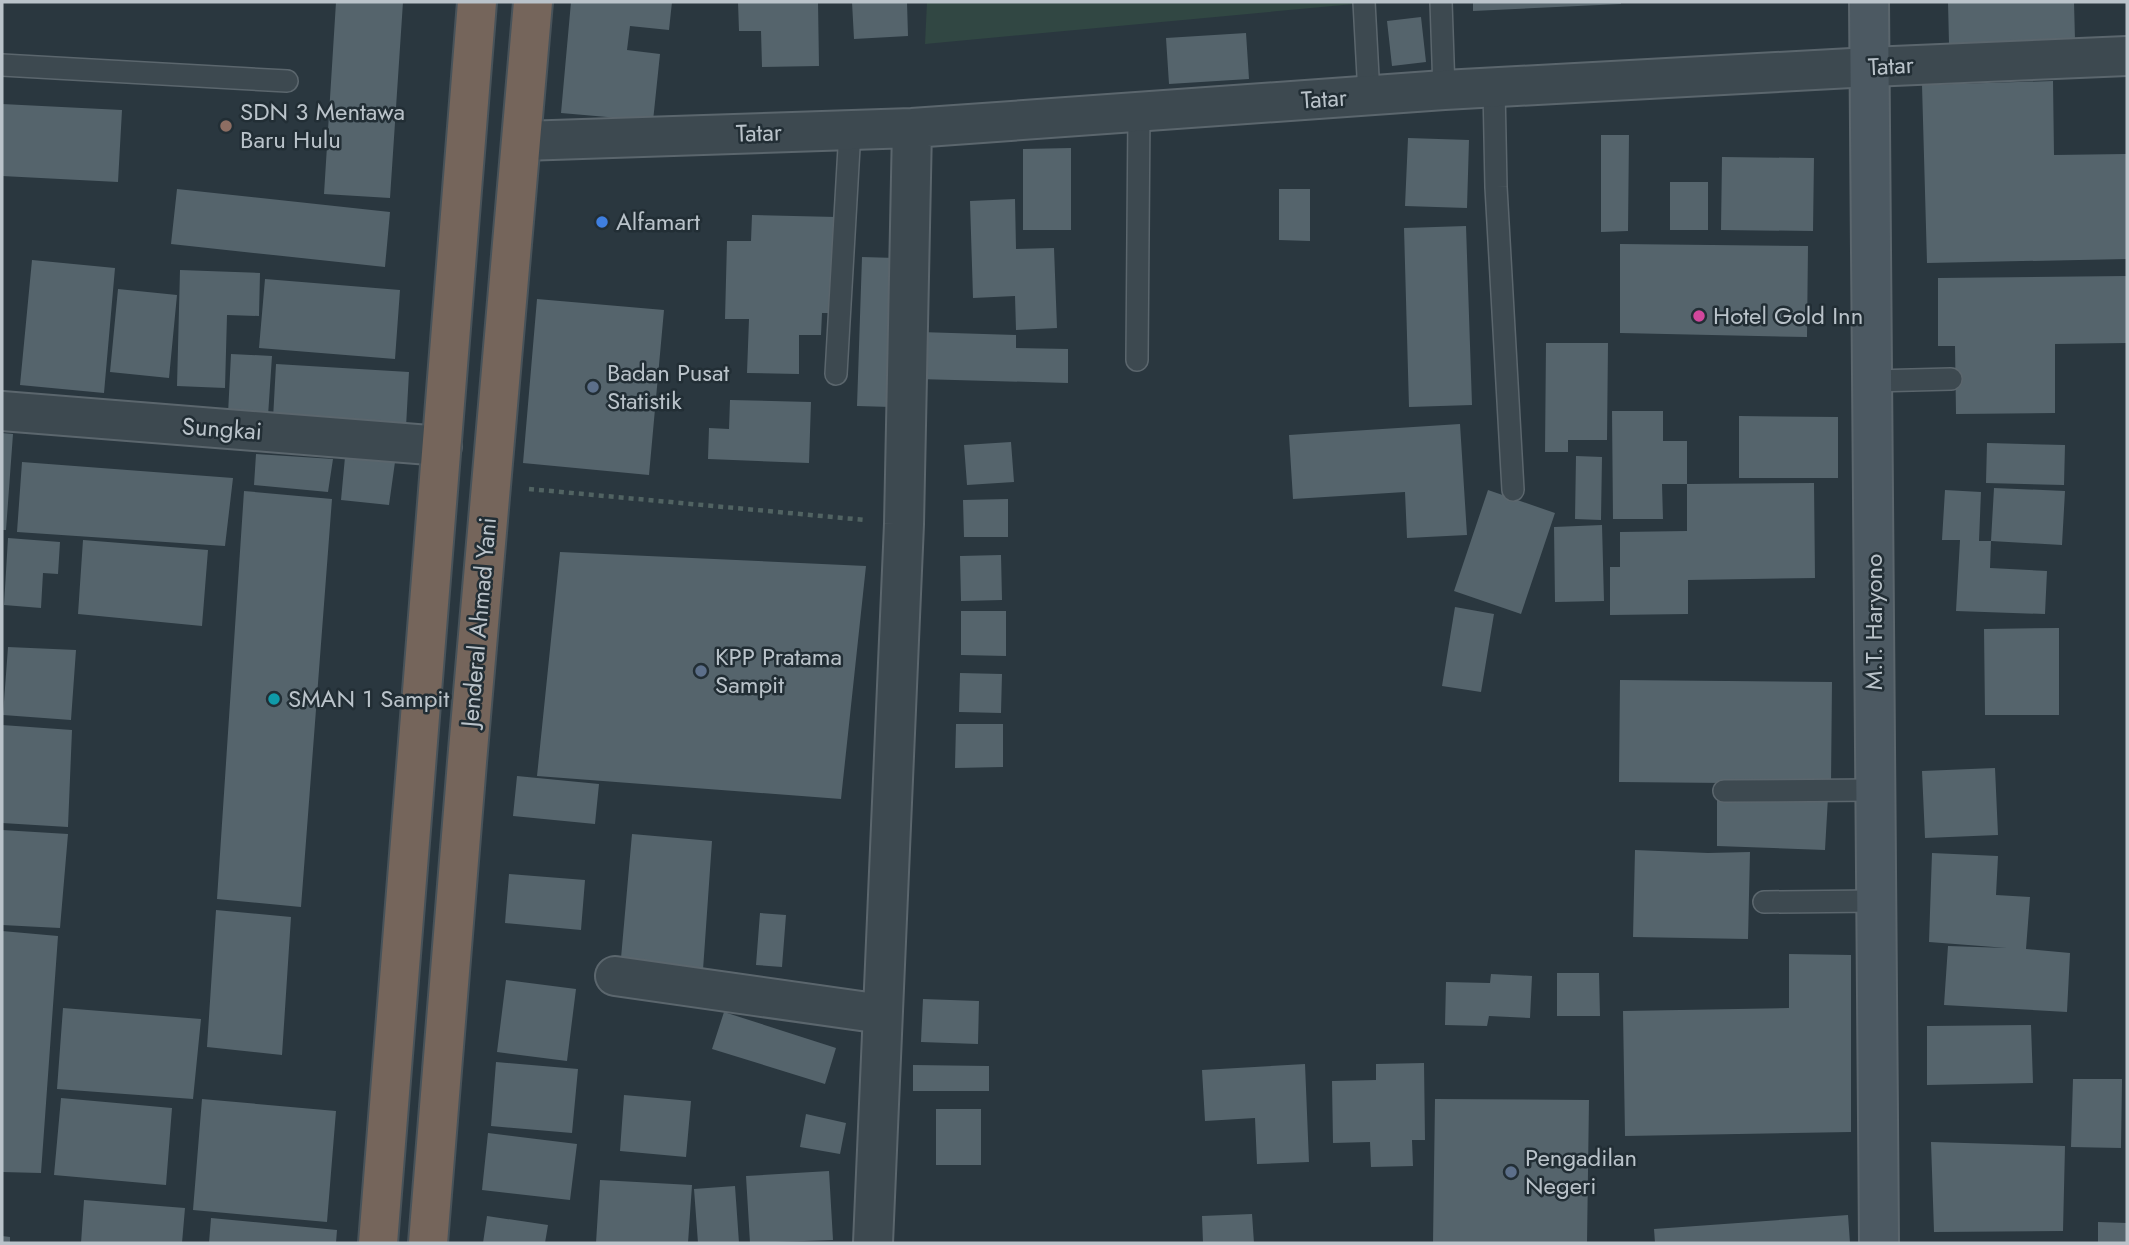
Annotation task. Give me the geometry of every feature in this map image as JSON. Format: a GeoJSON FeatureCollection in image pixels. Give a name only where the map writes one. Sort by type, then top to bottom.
{"type":"FeatureCollection","features":[{"type":"Feature","properties":{"kind":"highway","name":"Jenderal Ahmad Yani"},"geometry":{"type":"LineString","coordinates":[[378,1243],[477,2]]}},
{"type":"Feature","properties":{"kind":"highway","name":"Jenderal Ahmad Yani"},"geometry":{"type":"LineString","coordinates":[[428,1243],[533,2]]}},
{"type":"Feature","properties":{"kind":"street","name":"M.T. Haryono"},"geometry":{"type":"LineString","coordinates":[[1869,2],[1879,1243]]}},
{"type":"Feature","properties":{"kind":"street","name":"Tatar"},"geometry":{"type":"LineString","coordinates":[[522,141],[912,128],[1444,90],[2127,56]]}},
{"type":"Feature","properties":{"kind":"street"},"geometry":{"type":"LineString","coordinates":[[873,1243],[904,524],[912,128]]}},
{"type":"Feature","properties":{"kind":"street","name":"Sungkai"},"geometry":{"type":"LineString","coordinates":[[2,411],[442,446]]}},
{"type":"Feature","properties":{"kind":"street"},"geometry":{"type":"LineString","coordinates":[[615,975],[882,1014]]}},
{"type":"Feature","properties":{"kind":"lane"},"geometry":{"type":"LineString","coordinates":[[1364,2],[1369,95]]}},
{"type":"Feature","properties":{"kind":"lane"},"geometry":{"type":"LineString","coordinates":[[1441,2],[1444,90]]}},
{"type":"Feature","properties":{"kind":"lane"},"geometry":{"type":"LineString","coordinates":[[2,65],[287,81]]}},
{"type":"Feature","properties":{"kind":"lane"},"geometry":{"type":"LineString","coordinates":[[1494,88],[1496,187],[1513,490]]}},
{"type":"Feature","properties":{"kind":"lane"},"geometry":{"type":"LineString","coordinates":[[1137,360],[1139,112]]}},
{"type":"Feature","properties":{"kind":"lane"},"geometry":{"type":"LineString","coordinates":[[836,374],[850,130]]}},
{"type":"Feature","properties":{"kind":"lane"},"geometry":{"type":"LineString","coordinates":[[1873,381],[1951,379]]}},
{"type":"Feature","properties":{"kind":"lane"},"geometry":{"type":"LineString","coordinates":[[1724,791],[1875,790]]}},
{"type":"Feature","properties":{"kind":"lane"},"geometry":{"type":"LineString","coordinates":[[1763,902],[1877,901]]}},
{"type":"Feature","properties":{"kind":"path"},"geometry":{"type":"LineString","coordinates":[[490,486],[904,524]]}},
{"type":"Feature","properties":{"kind":"green space"},"geometry":{"type":"Polygon","coordinates":[[[927,2],[1376,2],[925,44],[927,2]]]}},
{"type":"Feature","properties":{"kind":"building"},"geometry":{"type":"Polygon","coordinates":[[[336,2],[403,2],[390,198],[324,194],[336,2]]]}},
{"type":"Feature","properties":{"kind":"building"},"geometry":{"type":"Polygon","coordinates":[[[571,2],[672,2],[669,30],[630,26],[627,50],[660,54],[653,121],[561,113],[571,2]]]}},
{"type":"Feature","properties":{"kind":"building"},"geometry":{"type":"Polygon","coordinates":[[[738,2],[818,2],[819,66],[762,67],[761,31],[739,31],[738,2]]]}},
{"type":"Feature","properties":{"kind":"building"},"geometry":{"type":"Polygon","coordinates":[[[852,2],[907,2],[908,36],[854,39],[852,2]]]}},
{"type":"Feature","properties":{"kind":"building"},"geometry":{"type":"Polygon","coordinates":[[[1473,2],[1621,2],[1621,4],[1473,11],[1473,2]]]}},
{"type":"Feature","properties":{"kind":"building"},"geometry":{"type":"Polygon","coordinates":[[[1948,2],[2074,2],[2075,40],[1949,44],[1948,2]]]}},
{"type":"Feature","properties":{"kind":"building"},"geometry":{"type":"Polygon","coordinates":[[[1421,17],[1426,62],[1392,66],[1387,21],[1421,17]]]}},
{"type":"Feature","properties":{"kind":"building"},"geometry":{"type":"Polygon","coordinates":[[[1246,33],[1249,79],[1169,84],[1166,38],[1246,33]]]}},
{"type":"Feature","properties":{"kind":"building"},"geometry":{"type":"Polygon","coordinates":[[[2053,81],[2054,155],[2126,154],[2127,259],[1927,263],[1922,85],[2053,81]]]}},
{"type":"Feature","properties":{"kind":"building"},"geometry":{"type":"Polygon","coordinates":[[[2,104],[122,110],[118,182],[2,176],[2,104]]]}},
{"type":"Feature","properties":{"kind":"building"},"geometry":{"type":"Polygon","coordinates":[[[1601,135],[1629,135],[1628,231],[1601,232],[1601,135]]]}},
{"type":"Feature","properties":{"kind":"building"},"geometry":{"type":"Polygon","coordinates":[[[1408,138],[1469,140],[1467,208],[1405,206],[1408,138]]]}},
{"type":"Feature","properties":{"kind":"building"},"geometry":{"type":"Polygon","coordinates":[[[1071,148],[1071,230],[1023,230],[1023,149],[1071,148]]]}},
{"type":"Feature","properties":{"kind":"building"},"geometry":{"type":"Polygon","coordinates":[[[1722,157],[1814,158],[1813,231],[1721,230],[1722,157]]]}},
{"type":"Feature","properties":{"kind":"building"},"geometry":{"type":"Polygon","coordinates":[[[1670,182],[1708,182],[1708,230],[1670,230],[1670,182]]]}},
{"type":"Feature","properties":{"kind":"building"},"geometry":{"type":"Polygon","coordinates":[[[177,189],[390,212],[385,267],[171,244],[177,189]]]}},
{"type":"Feature","properties":{"kind":"building"},"geometry":{"type":"Polygon","coordinates":[[[1279,189],[1310,189],[1310,241],[1279,240],[1279,189]]]}},
{"type":"Feature","properties":{"kind":"building"},"geometry":{"type":"Polygon","coordinates":[[[1015,199],[1016,249],[1054,248],[1057,328],[1016,330],[1015,296],[973,298],[970,201],[1015,199]]]}},
{"type":"Feature","properties":{"kind":"building"},"geometry":{"type":"Polygon","coordinates":[[[752,215],[837,217],[835,313],[822,313],[821,335],[799,335],[799,374],[747,373],[749,319],[725,319],[727,241],[751,241],[752,215]]]}},
{"type":"Feature","properties":{"kind":"building"},"geometry":{"type":"Polygon","coordinates":[[[1466,226],[1472,405],[1409,407],[1404,228],[1466,226]]]}},
{"type":"Feature","properties":{"kind":"building","name":"Hotel Gold Inn"},"geometry":{"type":"Polygon","coordinates":[[[1620,244],[1808,246],[1807,337],[1620,333],[1620,244]]]}},
{"type":"Feature","properties":{"kind":"building"},"geometry":{"type":"Polygon","coordinates":[[[862,257],[896,258],[891,407],[857,406],[862,257]]]}},
{"type":"Feature","properties":{"kind":"building"},"geometry":{"type":"Polygon","coordinates":[[[32,260],[115,268],[104,393],[20,385],[32,260]]]}},
{"type":"Feature","properties":{"kind":"building"},"geometry":{"type":"Polygon","coordinates":[[[180,270],[260,273],[259,316],[227,315],[225,388],[177,386],[180,270]]]}},
{"type":"Feature","properties":{"kind":"building"},"geometry":{"type":"Polygon","coordinates":[[[2127,276],[2127,343],[2055,344],[2055,413],[1956,414],[1955,346],[1938,346],[1938,278],[2127,276]]]}},
{"type":"Feature","properties":{"kind":"building"},"geometry":{"type":"Polygon","coordinates":[[[265,279],[400,290],[395,359],[259,348],[265,279]]]}},
{"type":"Feature","properties":{"kind":"building"},"geometry":{"type":"Polygon","coordinates":[[[118,289],[177,295],[169,378],[110,372],[118,289]]]}},
{"type":"Feature","properties":{"kind":"building","name":"Badan Pusat Statistik"},"geometry":{"type":"Polygon","coordinates":[[[537,299],[664,310],[649,475],[523,463],[537,299]]]}},
{"type":"Feature","properties":{"kind":"building"},"geometry":{"type":"Polygon","coordinates":[[[920,332],[1016,335],[1016,348],[1068,349],[1068,383],[918,379],[920,332]]]}},
{"type":"Feature","properties":{"kind":"building"},"geometry":{"type":"Polygon","coordinates":[[[1546,343],[1608,343],[1607,440],[1568,440],[1568,452],[1545,452],[1546,343]]]}},
{"type":"Feature","properties":{"kind":"building"},"geometry":{"type":"Polygon","coordinates":[[[231,354],[272,356],[268,416],[228,414],[231,354]]]}},
{"type":"Feature","properties":{"kind":"building"},"geometry":{"type":"Polygon","coordinates":[[[276,364],[409,372],[406,427],[273,419],[276,364]]]}},
{"type":"Feature","properties":{"kind":"building"},"geometry":{"type":"Polygon","coordinates":[[[730,400],[811,402],[809,463],[708,459],[709,428],[729,429],[730,400]]]}},
{"type":"Feature","properties":{"kind":"building"},"geometry":{"type":"Polygon","coordinates":[[[1612,411],[1663,411],[1663,441],[1687,441],[1687,484],[1662,484],[1663,519],[1613,519],[1612,411]]]}},
{"type":"Feature","properties":{"kind":"building"},"geometry":{"type":"Polygon","coordinates":[[[1739,416],[1838,417],[1838,478],[1739,478],[1739,416]]]}},
{"type":"Feature","properties":{"kind":"building"},"geometry":{"type":"Polygon","coordinates":[[[1460,424],[1467,535],[1407,538],[1405,492],[1293,499],[1289,435],[1460,424]]]}},
{"type":"Feature","properties":{"kind":"building"},"geometry":{"type":"Polygon","coordinates":[[[2,433],[13,434],[6,530],[2,530],[2,433]]]}},
{"type":"Feature","properties":{"kind":"building"},"geometry":{"type":"Polygon","coordinates":[[[1011,442],[1014,482],[967,485],[964,445],[1011,442]]]}},
{"type":"Feature","properties":{"kind":"building"},"geometry":{"type":"Polygon","coordinates":[[[1987,443],[2065,445],[2064,485],[1986,483],[1987,443]]]}},
{"type":"Feature","properties":{"kind":"building"},"geometry":{"type":"Polygon","coordinates":[[[256,454],[333,459],[328,492],[254,485],[256,454]]]}},
{"type":"Feature","properties":{"kind":"building"},"geometry":{"type":"Polygon","coordinates":[[[1576,456],[1602,457],[1601,520],[1575,519],[1576,456]]]}},
{"type":"Feature","properties":{"kind":"building"},"geometry":{"type":"Polygon","coordinates":[[[345,457],[395,462],[389,505],[341,500],[345,457]]]}},
{"type":"Feature","properties":{"kind":"building"},"geometry":{"type":"Polygon","coordinates":[[[22,462],[233,478],[225,546],[17,532],[22,462]]]}},
{"type":"Feature","properties":{"kind":"building"},"geometry":{"type":"Polygon","coordinates":[[[1814,483],[1815,578],[1688,580],[1688,614],[1610,615],[1610,567],[1620,567],[1620,532],[1687,531],[1687,484],[1814,483]]]}},
{"type":"Feature","properties":{"kind":"building"},"geometry":{"type":"Polygon","coordinates":[[[1994,488],[2065,491],[2062,545],[1991,541],[1994,488]]]}},
{"type":"Feature","properties":{"kind":"building"},"geometry":{"type":"Polygon","coordinates":[[[1488,490],[1555,513],[1521,614],[1454,591],[1488,490]]]}},
{"type":"Feature","properties":{"kind":"building"},"geometry":{"type":"Polygon","coordinates":[[[1945,490],[1981,492],[1979,541],[1991,541],[1990,568],[2047,571],[2045,614],[1956,611],[1960,540],[1942,540],[1945,490]]]}},
{"type":"Feature","properties":{"kind":"building","name":"SMAN 1 Sampit"},"geometry":{"type":"Polygon","coordinates":[[[244,491],[332,499],[301,907],[217,899],[244,491]]]}},
{"type":"Feature","properties":{"kind":"building"},"geometry":{"type":"Polygon","coordinates":[[[1008,499],[1008,537],[964,537],[963,500],[1008,499]]]}},
{"type":"Feature","properties":{"kind":"building"},"geometry":{"type":"Polygon","coordinates":[[[1602,525],[1604,601],[1555,602],[1554,527],[1602,525]]]}},
{"type":"Feature","properties":{"kind":"building"},"geometry":{"type":"Polygon","coordinates":[[[8,538],[60,542],[58,574],[43,573],[41,608],[4,605],[8,538]]]}},
{"type":"Feature","properties":{"kind":"building"},"geometry":{"type":"Polygon","coordinates":[[[83,540],[208,550],[202,626],[78,614],[83,540]]]}},
{"type":"Feature","properties":{"kind":"building","name":"KPP Pratama Sampit"},"geometry":{"type":"Polygon","coordinates":[[[560,552],[866,566],[841,799],[537,776],[560,552]]]}},
{"type":"Feature","properties":{"kind":"building"},"geometry":{"type":"Polygon","coordinates":[[[1001,555],[1002,600],[961,601],[960,556],[1001,555]]]}},
{"type":"Feature","properties":{"kind":"building"},"geometry":{"type":"Polygon","coordinates":[[[1455,607],[1494,614],[1481,692],[1442,686],[1455,607]]]}},
{"type":"Feature","properties":{"kind":"building"},"geometry":{"type":"Polygon","coordinates":[[[961,611],[1006,611],[1006,656],[961,655],[961,611]]]}},
{"type":"Feature","properties":{"kind":"building"},"geometry":{"type":"Polygon","coordinates":[[[2059,628],[2059,715],[1985,715],[1984,629],[2059,628]]]}},
{"type":"Feature","properties":{"kind":"building"},"geometry":{"type":"Polygon","coordinates":[[[8,647],[76,650],[71,720],[3,715],[8,647]]]}},
{"type":"Feature","properties":{"kind":"building"},"geometry":{"type":"Polygon","coordinates":[[[960,673],[1002,674],[1001,713],[959,712],[960,673]]]}},
{"type":"Feature","properties":{"kind":"building"},"geometry":{"type":"Polygon","coordinates":[[[1620,680],[1832,682],[1831,784],[1619,782],[1620,680]]]}},
{"type":"Feature","properties":{"kind":"building"},"geometry":{"type":"Polygon","coordinates":[[[956,724],[1003,724],[1003,767],[955,768],[956,724]]]}},
{"type":"Feature","properties":{"kind":"building"},"geometry":{"type":"Polygon","coordinates":[[[2,725],[72,730],[68,827],[2,823],[2,725]]]}},
{"type":"Feature","properties":{"kind":"building"},"geometry":{"type":"Polygon","coordinates":[[[1995,768],[1998,835],[1925,838],[1922,771],[1995,768]]]}},
{"type":"Feature","properties":{"kind":"building"},"geometry":{"type":"Polygon","coordinates":[[[517,776],[599,784],[595,824],[513,816],[517,776]]]}},
{"type":"Feature","properties":{"kind":"building"},"geometry":{"type":"Polygon","coordinates":[[[1717,795],[1828,797],[1825,850],[1717,846],[1717,795]]]}},
{"type":"Feature","properties":{"kind":"building"},"geometry":{"type":"Polygon","coordinates":[[[2,830],[68,834],[60,928],[2,925],[2,830]]]}},
{"type":"Feature","properties":{"kind":"building"},"geometry":{"type":"Polygon","coordinates":[[[632,834],[712,841],[703,970],[621,958],[632,834]]]}},
{"type":"Feature","properties":{"kind":"building"},"geometry":{"type":"Polygon","coordinates":[[[1635,850],[1750,852],[1748,939],[1633,937],[1635,850]]]}},
{"type":"Feature","properties":{"kind":"building"},"geometry":{"type":"Polygon","coordinates":[[[1932,853],[1998,856],[1996,895],[2030,897],[2026,949],[2070,953],[2067,1012],[1944,1005],[1948,946],[2007,948],[1929,942],[1932,853]]]}},
{"type":"Feature","properties":{"kind":"building"},"geometry":{"type":"Polygon","coordinates":[[[509,874],[585,880],[581,930],[505,923],[509,874]]]}},
{"type":"Feature","properties":{"kind":"building"},"geometry":{"type":"Polygon","coordinates":[[[216,910],[291,917],[282,1055],[207,1047],[216,910]]]}},
{"type":"Feature","properties":{"kind":"building"},"geometry":{"type":"Polygon","coordinates":[[[760,913],[786,915],[782,967],[756,965],[760,913]]]}},
{"type":"Feature","properties":{"kind":"building"},"geometry":{"type":"Polygon","coordinates":[[[2,931],[58,936],[41,1173],[2,1172],[2,931]]]}},
{"type":"Feature","properties":{"kind":"building"},"geometry":{"type":"Polygon","coordinates":[[[1789,954],[1851,955],[1851,1132],[1625,1136],[1623,1011],[1789,1008],[1789,954]]]}},
{"type":"Feature","properties":{"kind":"building"},"geometry":{"type":"Polygon","coordinates":[[[1557,973],[1599,973],[1600,1016],[1557,1016],[1557,973]]]}},
{"type":"Feature","properties":{"kind":"building"},"geometry":{"type":"Polygon","coordinates":[[[1491,974],[1532,976],[1530,1018],[1489,1016],[1487,1026],[1445,1025],[1446,982],[1490,983],[1491,974]]]}},
{"type":"Feature","properties":{"kind":"building"},"geometry":{"type":"Polygon","coordinates":[[[506,980],[576,989],[567,1061],[497,1052],[506,980]]]}},
{"type":"Feature","properties":{"kind":"building"},"geometry":{"type":"Polygon","coordinates":[[[923,999],[979,1001],[978,1044],[921,1042],[923,999]]]}},
{"type":"Feature","properties":{"kind":"building"},"geometry":{"type":"Polygon","coordinates":[[[63,1008],[201,1019],[193,1099],[57,1089],[63,1008]]]}},
{"type":"Feature","properties":{"kind":"building"},"geometry":{"type":"Polygon","coordinates":[[[724,1012],[836,1048],[825,1084],[712,1049],[724,1012]]]}},
{"type":"Feature","properties":{"kind":"building"},"geometry":{"type":"Polygon","coordinates":[[[2031,1025],[2033,1083],[1927,1085],[1927,1026],[2031,1025]]]}},
{"type":"Feature","properties":{"kind":"building"},"geometry":{"type":"Polygon","coordinates":[[[496,1062],[578,1069],[572,1133],[491,1126],[496,1062]]]}},
{"type":"Feature","properties":{"kind":"building"},"geometry":{"type":"Polygon","coordinates":[[[1424,1063],[1425,1140],[1412,1140],[1413,1166],[1371,1167],[1370,1142],[1333,1143],[1332,1081],[1376,1080],[1376,1064],[1424,1063]]]}},
{"type":"Feature","properties":{"kind":"building"},"geometry":{"type":"Polygon","coordinates":[[[1305,1064],[1309,1162],[1257,1164],[1255,1118],[1205,1121],[1202,1070],[1305,1064]]]}},
{"type":"Feature","properties":{"kind":"building"},"geometry":{"type":"Polygon","coordinates":[[[913,1065],[989,1066],[989,1091],[913,1091],[913,1065]]]}},
{"type":"Feature","properties":{"kind":"building"},"geometry":{"type":"Polygon","coordinates":[[[2073,1079],[2122,1079],[2121,1148],[2071,1147],[2073,1079]]]}},
{"type":"Feature","properties":{"kind":"building"},"geometry":{"type":"Polygon","coordinates":[[[624,1095],[691,1101],[686,1157],[620,1151],[624,1095]]]}},
{"type":"Feature","properties":{"kind":"building"},"geometry":{"type":"Polygon","coordinates":[[[61,1098],[172,1108],[166,1185],[54,1175],[61,1098]]]}},
{"type":"Feature","properties":{"kind":"building"},"geometry":{"type":"Polygon","coordinates":[[[202,1099],[336,1111],[327,1222],[193,1210],[202,1099]]]}},
{"type":"Feature","properties":{"kind":"building","name":"Pengadilan Negeri"},"geometry":{"type":"Polygon","coordinates":[[[1435,1099],[1589,1100],[1587,1243],[1433,1243],[1435,1099]]]}},
{"type":"Feature","properties":{"kind":"building"},"geometry":{"type":"Polygon","coordinates":[[[936,1109],[981,1109],[981,1165],[936,1165],[936,1109]]]}},
{"type":"Feature","properties":{"kind":"building"},"geometry":{"type":"Polygon","coordinates":[[[806,1114],[846,1123],[840,1154],[800,1147],[806,1114]]]}},
{"type":"Feature","properties":{"kind":"building"},"geometry":{"type":"Polygon","coordinates":[[[488,1133],[577,1144],[570,1200],[482,1190],[488,1133]]]}},
{"type":"Feature","properties":{"kind":"building"},"geometry":{"type":"Polygon","coordinates":[[[1931,1142],[2065,1146],[2063,1231],[1934,1232],[1931,1142]]]}},
{"type":"Feature","properties":{"kind":"building"},"geometry":{"type":"Polygon","coordinates":[[[829,1171],[833,1240],[750,1243],[746,1176],[829,1171]]]}},
{"type":"Feature","properties":{"kind":"building"},"geometry":{"type":"Polygon","coordinates":[[[600,1180],[692,1185],[688,1243],[596,1243],[600,1180]]]}},
{"type":"Feature","properties":{"kind":"building"},"geometry":{"type":"Polygon","coordinates":[[[735,1186],[739,1243],[698,1243],[694,1189],[735,1186]]]}},
{"type":"Feature","properties":{"kind":"building"},"geometry":{"type":"Polygon","coordinates":[[[84,1200],[185,1208],[182,1243],[81,1243],[84,1200]]]}},
{"type":"Feature","properties":{"kind":"building"},"geometry":{"type":"Polygon","coordinates":[[[1252,1214],[1254,1243],[1203,1243],[1202,1216],[1252,1214]]]}},
{"type":"Feature","properties":{"kind":"building"},"geometry":{"type":"Polygon","coordinates":[[[1848,1215],[1850,1243],[1655,1243],[1654,1229],[1848,1215]]]}},
{"type":"Feature","properties":{"kind":"building"},"geometry":{"type":"Polygon","coordinates":[[[487,1216],[548,1225],[545,1243],[483,1243],[487,1216]]]}},
{"type":"Feature","properties":{"kind":"building"},"geometry":{"type":"Polygon","coordinates":[[[211,1218],[337,1230],[336,1243],[209,1243],[211,1218]]]}},
{"type":"Feature","properties":{"kind":"building"},"geometry":{"type":"Polygon","coordinates":[[[2098,1222],[2127,1223],[2127,1243],[2098,1243],[2098,1222]]]}},
{"type":"Feature","properties":{"kind":"building"},"geometry":{"type":"Polygon","coordinates":[[[2,1236],[10,1237],[10,1243],[2,1243],[2,1236]]]}},
{"type":"Feature","properties":{"kind":"place","name":"SDN 3 Mentawa Baru Hulu"},"geometry":{"type":"Point","coordinates":[226,126]}},
{"type":"Feature","properties":{"kind":"place","name":"Alfamart"},"geometry":{"type":"Point","coordinates":[602,222]}},
{"type":"Feature","properties":{"kind":"place","name":"Hotel Gold Inn"},"geometry":{"type":"Point","coordinates":[1699,316]}},
{"type":"Feature","properties":{"kind":"place","name":"Badan Pusat Statistik"},"geometry":{"type":"Point","coordinates":[593,387]}},
{"type":"Feature","properties":{"kind":"place","name":"KPP Pratama Sampit"},"geometry":{"type":"Point","coordinates":[701,671]}},
{"type":"Feature","properties":{"kind":"place","name":"SMAN 1 Sampit"},"geometry":{"type":"Point","coordinates":[274,699]}},
{"type":"Feature","properties":{"kind":"place","name":"Pengadilan Negeri"},"geometry":{"type":"Point","coordinates":[1511,1172]}}]}
